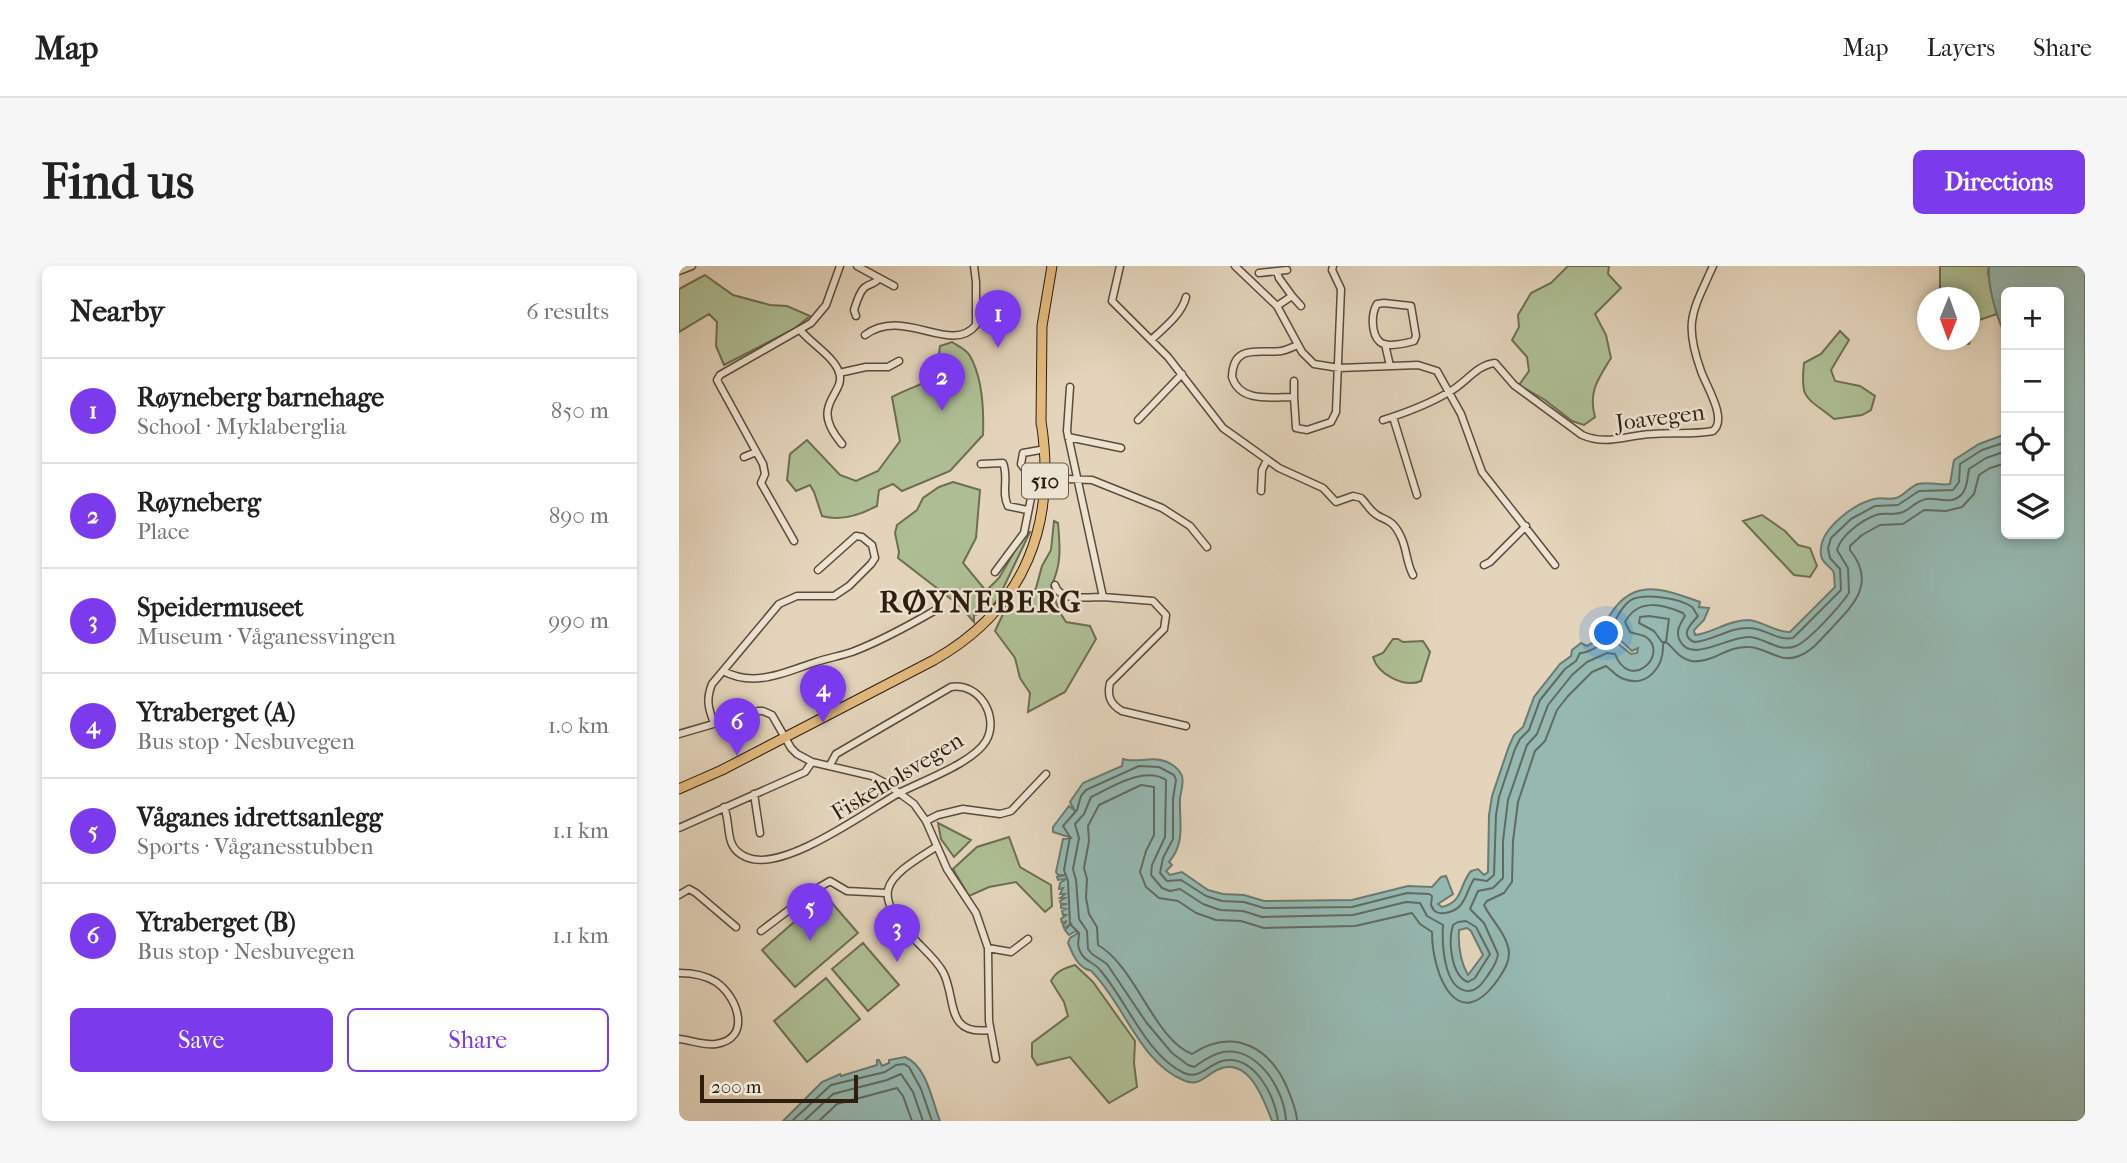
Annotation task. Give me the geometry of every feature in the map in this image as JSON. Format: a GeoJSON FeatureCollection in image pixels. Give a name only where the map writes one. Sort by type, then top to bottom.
{"type":"FeatureCollection","features":[{"type":"Feature","properties":{"kind":"main road","name":"510"},"geometry":{"type":"LineString","coordinates":[[1043,477],[1040,450],[1041,340],[1050,266]]}},
{"type":"Feature","properties":{"kind":"main road","name":"510"},"geometry":{"type":"LineString","coordinates":[[679,789],[785,738],[934,660],[971,635],[988,619],[1011,591],[1034,540],[1043,477],[1041,421]]}},
{"type":"Feature","properties":{"kind":"street"},"geometry":{"type":"LineString","coordinates":[[679,271],[692,266]]}},
{"type":"Feature","properties":{"kind":"street"},"geometry":{"type":"LineString","coordinates":[[794,541],[761,483],[765,469],[717,384],[720,375],[801,331],[821,313],[840,266]]}},
{"type":"Feature","properties":{"kind":"street"},"geometry":{"type":"LineString","coordinates":[[857,266],[894,286]]}},
{"type":"Feature","properties":{"kind":"street"},"geometry":{"type":"LineString","coordinates":[[865,335],[879,327],[907,325],[949,337],[965,334],[976,325],[977,282],[974,266]]}},
{"type":"Feature","properties":{"kind":"street"},"geometry":{"type":"LineString","coordinates":[[1120,266],[1112,301],[1182,374],[1223,428],[1267,460],[1323,488],[1336,502],[1353,496],[1361,498],[1374,514],[1389,520],[1403,542],[1407,563],[1413,575]]}},
{"type":"Feature","properties":{"kind":"street"},"geometry":{"type":"LineString","coordinates":[[1235,266],[1277,306],[1298,345],[1314,364],[1339,368],[1418,365],[1437,371],[1461,414],[1482,472],[1555,565]]}},
{"type":"Feature","properties":{"kind":"street"},"geometry":{"type":"LineString","coordinates":[[1294,381],[1295,425],[1298,430],[1314,429],[1331,422],[1336,412],[1341,289],[1332,270],[1333,266]]}},
{"type":"Feature","properties":{"kind":"street","name":"Joavegen"},"geometry":{"type":"LineString","coordinates":[[1383,421],[1449,392],[1474,372],[1495,363],[1514,385],[1582,435],[1593,440],[1612,441],[1651,434],[1713,431],[1717,429],[1719,422],[1690,329],[1691,315],[1713,266]]}},
{"type":"Feature","properties":{"kind":"street"},"geometry":{"type":"LineString","coordinates":[[1259,273],[1287,270]]}},
{"type":"Feature","properties":{"kind":"street"},"geometry":{"type":"LineString","coordinates":[[1277,272],[1300,306]]}},
{"type":"Feature","properties":{"kind":"street"},"geometry":{"type":"LineString","coordinates":[[856,316],[854,310],[862,291],[880,278]]}},
{"type":"Feature","properties":{"kind":"street"},"geometry":{"type":"LineString","coordinates":[[1277,306],[1291,296]]}},
{"type":"Feature","properties":{"kind":"street"},"geometry":{"type":"LineString","coordinates":[[1151,340],[1172,320],[1187,297]]}},
{"type":"Feature","properties":{"kind":"street"},"geometry":{"type":"LineString","coordinates":[[1377,304],[1411,306],[1416,336],[1414,341],[1385,344],[1380,342],[1373,325],[1377,304]]}},
{"type":"Feature","properties":{"kind":"street"},"geometry":{"type":"LineString","coordinates":[[801,331],[833,363],[839,373],[838,386],[830,398],[827,412],[829,424],[842,444]]}},
{"type":"Feature","properties":{"kind":"street"},"geometry":{"type":"LineString","coordinates":[[1385,344],[1390,366]]}},
{"type":"Feature","properties":{"kind":"street"},"geometry":{"type":"LineString","coordinates":[[1294,397],[1248,396],[1236,386],[1232,373],[1236,360],[1244,353],[1278,351],[1298,345]]}},
{"type":"Feature","properties":{"kind":"street"},"geometry":{"type":"LineString","coordinates":[[839,373],[866,367],[888,367],[899,361]]}},
{"type":"Feature","properties":{"kind":"street"},"geometry":{"type":"LineString","coordinates":[[1138,420],[1182,374]]}},
{"type":"Feature","properties":{"kind":"street"},"geometry":{"type":"LineString","coordinates":[[1070,387],[1068,437],[1103,597]]}},
{"type":"Feature","properties":{"kind":"street"},"geometry":{"type":"LineString","coordinates":[[1393,417],[1417,495]]}},
{"type":"Feature","properties":{"kind":"street"},"geometry":{"type":"LineString","coordinates":[[1068,437],[1121,448]]}},
{"type":"Feature","properties":{"kind":"street"},"geometry":{"type":"LineString","coordinates":[[995,572],[1024,533],[1033,488],[1031,478],[1021,464],[1021,457],[1023,453],[1040,450]]}},
{"type":"Feature","properties":{"kind":"street"},"geometry":{"type":"LineString","coordinates":[[744,457],[756,452]]}},
{"type":"Feature","properties":{"kind":"street"},"geometry":{"type":"LineString","coordinates":[[1261,491],[1262,470],[1267,460]]}},
{"type":"Feature","properties":{"kind":"street"},"geometry":{"type":"LineString","coordinates":[[981,464],[1003,463],[1006,470],[1005,500],[1008,506],[1027,510]]}},
{"type":"Feature","properties":{"kind":"street"},"geometry":{"type":"LineString","coordinates":[[1043,477],[1079,478],[1102,483],[1162,508],[1190,526],[1207,547]]}},
{"type":"Feature","properties":{"kind":"street"},"geometry":{"type":"LineString","coordinates":[[1484,565],[1526,526]]}},
{"type":"Feature","properties":{"kind":"street"},"geometry":{"type":"LineString","coordinates":[[714,723],[708,708],[708,695],[712,684],[779,604],[797,597],[834,596],[849,586],[875,558],[872,545],[856,536],[818,570]]}},
{"type":"Feature","properties":{"kind":"street"},"geometry":{"type":"LineString","coordinates":[[1055,585],[1063,596],[1153,601],[1166,615],[1164,629],[1110,683],[1111,703],[1122,710],[1186,726]]}},
{"type":"Feature","properties":{"kind":"street"},"geometry":{"type":"LineString","coordinates":[[723,671],[736,676],[779,676],[853,651],[935,611]]}},
{"type":"Feature","properties":{"kind":"street","name":"Fiskeholsvegen"},"geometry":{"type":"LineString","coordinates":[[724,807],[727,813],[728,835],[736,850],[748,858],[766,860],[833,834],[900,793],[964,760],[985,743],[990,727],[989,713],[983,700],[975,692],[958,686],[951,687],[836,754],[830,765]]}},
{"type":"Feature","properties":{"kind":"street"},"geometry":{"type":"LineString","coordinates":[[679,734],[763,711],[772,715],[797,754],[812,762],[872,776],[913,804],[926,821],[947,869],[976,913],[988,948],[990,1030],[996,1059]]}},
{"type":"Feature","properties":{"kind":"street"},"geometry":{"type":"LineString","coordinates":[[679,828],[805,772],[812,762]]}},
{"type":"Feature","properties":{"kind":"street"},"geometry":{"type":"LineString","coordinates":[[926,821],[963,809],[1000,814],[1011,811],[1045,774]]}},
{"type":"Feature","properties":{"kind":"street"},"geometry":{"type":"LineString","coordinates":[[754,794],[760,833]]}},
{"type":"Feature","properties":{"kind":"street"},"geometry":{"type":"LineString","coordinates":[[936,847],[892,878],[886,893],[890,908],[901,925],[942,969],[947,979],[950,1006],[960,1023],[967,1029],[978,1032],[990,1030]]}},
{"type":"Feature","properties":{"kind":"street"},"geometry":{"type":"LineString","coordinates":[[761,931],[831,881],[847,891],[886,893]]}},
{"type":"Feature","properties":{"kind":"street"},"geometry":{"type":"LineString","coordinates":[[679,895],[689,889],[736,927]]}},
{"type":"Feature","properties":{"kind":"street"},"geometry":{"type":"LineString","coordinates":[[988,948],[1011,952],[1028,939]]}},
{"type":"Feature","properties":{"kind":"street"},"geometry":{"type":"LineString","coordinates":[[679,973],[694,974],[714,981],[729,993],[736,1004],[738,1014],[734,1033],[725,1041],[715,1045],[679,1039]]}},
{"type":"Feature","properties":{"kind":"green space"},"geometry":{"type":"Polygon","coordinates":[[[1568,266],[1609,266],[1608,274],[1621,288],[1595,314],[1606,335],[1611,358],[1598,379],[1594,393],[1595,417],[1584,425],[1572,421],[1545,400],[1519,385],[1529,371],[1527,357],[1512,340],[1519,327],[1518,315],[1531,293],[1551,283],[1568,266]]]}},
{"type":"Feature","properties":{"kind":"green space"},"geometry":{"type":"Polygon","coordinates":[[[1940,266],[1989,266],[1988,273],[1997,314],[1980,320],[1980,287],[1940,287],[1940,266]]]}},
{"type":"Feature","properties":{"kind":"green space"},"geometry":{"type":"Polygon","coordinates":[[[705,275],[733,295],[770,305],[787,306],[810,316],[794,329],[724,365],[716,346],[717,322],[709,314],[679,332],[679,289],[705,275]]]}},
{"type":"Feature","properties":{"kind":"green space"},"geometry":{"type":"Polygon","coordinates":[[[1840,331],[1849,340],[1831,370],[1835,381],[1860,386],[1875,396],[1871,410],[1862,415],[1834,419],[1807,397],[1803,375],[1804,363],[1821,354],[1840,331]]]}},
{"type":"Feature","properties":{"kind":"green space"},"geometry":{"type":"Polygon","coordinates":[[[952,342],[969,354],[978,374],[983,405],[983,435],[950,471],[902,491],[893,484],[879,490],[877,506],[857,515],[843,518],[822,516],[810,485],[796,491],[787,480],[790,454],[807,440],[840,475],[856,481],[878,471],[900,441],[892,397],[931,376],[940,346],[952,342]]]}},
{"type":"Feature","properties":{"kind":"green space"},"geometry":{"type":"Polygon","coordinates":[[[953,482],[980,490],[976,538],[963,563],[986,591],[999,578],[1026,532],[1030,532],[999,597],[988,612],[974,615],[974,622],[960,606],[898,558],[895,533],[897,525],[917,510],[923,498],[939,487],[953,482]]]}},
{"type":"Feature","properties":{"kind":"green space"},"geometry":{"type":"Polygon","coordinates":[[[1762,515],[1785,531],[1798,545],[1810,548],[1817,566],[1810,577],[1794,575],[1743,521],[1762,515]]]}},
{"type":"Feature","properties":{"kind":"green space"},"geometry":{"type":"Polygon","coordinates":[[[1054,521],[1058,523],[1059,555],[1051,586],[1059,611],[1066,622],[1090,626],[1096,639],[1065,692],[1028,712],[1030,693],[1020,678],[1015,658],[995,631],[1004,612],[1019,610],[1036,588],[1042,566],[1051,550],[1054,521]]]}},
{"type":"Feature","properties":{"kind":"green space"},"geometry":{"type":"Polygon","coordinates":[[[1393,639],[1403,642],[1423,641],[1430,652],[1421,681],[1400,681],[1386,674],[1376,663],[1373,657],[1383,653],[1393,639]]]}},
{"type":"Feature","properties":{"kind":"green space"},"geometry":{"type":"Polygon","coordinates":[[[938,823],[971,840],[954,857],[941,839],[938,823]]]}},
{"type":"Feature","properties":{"kind":"green space"},"geometry":{"type":"Polygon","coordinates":[[[1009,837],[1020,867],[1051,885],[1052,906],[1045,912],[1016,882],[989,887],[969,896],[953,869],[977,847],[1009,837]]]}},
{"type":"Feature","properties":{"kind":"green space"},"geometry":{"type":"Polygon","coordinates":[[[825,895],[858,933],[795,987],[762,950],[825,895]]]}},
{"type":"Feature","properties":{"kind":"green space"},"geometry":{"type":"Polygon","coordinates":[[[863,943],[899,985],[868,1011],[832,969],[863,943]]]}},
{"type":"Feature","properties":{"kind":"green space"},"geometry":{"type":"Polygon","coordinates":[[[1075,965],[1093,982],[1135,1041],[1137,1087],[1109,1103],[1070,1057],[1037,1065],[1032,1057],[1032,1043],[1068,1016],[1064,1002],[1051,981],[1058,972],[1075,965]]]}},
{"type":"Feature","properties":{"kind":"green space"},"geometry":{"type":"Polygon","coordinates":[[[826,978],[860,1019],[807,1062],[774,1021],[826,978]]]}},
{"type":"Feature","properties":{"kind":"water"},"geometry":{"type":"Polygon","coordinates":[[[1989,266],[2085,266],[2085,1121],[1272,1121],[1258,1089],[1244,1072],[1234,1067],[1224,1067],[1192,1082],[1168,1072],[1156,1061],[1105,987],[1091,971],[1077,961],[1068,943],[1070,938],[1078,933],[1076,931],[1069,935],[1065,930],[1072,923],[1064,928],[1063,925],[1067,921],[1062,923],[1061,919],[1066,915],[1063,915],[1062,911],[1066,909],[1061,908],[1061,905],[1067,904],[1061,904],[1060,901],[1065,898],[1060,898],[1065,894],[1060,894],[1063,888],[1059,889],[1060,883],[1066,879],[1058,880],[1057,877],[1066,875],[1058,875],[1056,872],[1063,839],[1072,838],[1053,832],[1053,827],[1069,806],[1075,811],[1070,802],[1083,783],[1122,766],[1123,759],[1165,761],[1176,768],[1183,779],[1180,798],[1181,831],[1178,847],[1169,862],[1172,865],[1166,871],[1170,875],[1182,872],[1208,890],[1264,901],[1352,900],[1408,886],[1432,887],[1441,877],[1446,876],[1453,894],[1438,904],[1442,907],[1449,904],[1457,897],[1471,871],[1478,869],[1484,875],[1488,872],[1492,796],[1509,746],[1514,735],[1523,727],[1534,697],[1560,664],[1571,656],[1572,650],[1581,643],[1587,646],[1607,635],[1631,654],[1637,653],[1638,648],[1632,651],[1607,628],[1606,622],[1615,608],[1635,592],[1646,589],[1671,592],[1700,602],[1699,607],[1709,608],[1704,620],[1694,630],[1695,635],[1748,620],[1790,632],[1835,587],[1834,572],[1822,559],[1821,553],[1823,540],[1833,525],[1849,511],[1877,498],[1896,498],[1918,484],[1950,484],[1954,460],[1979,444],[2001,436],[2001,539],[2064,539],[2064,287],[2001,287],[2001,325],[1990,282],[1989,266]],[[1467,928],[1459,930],[1460,954],[1468,975],[1483,955],[1471,931],[1467,928]]]}},
{"type":"Feature","properties":{"kind":"water"},"geometry":{"type":"Polygon","coordinates":[[[905,1057],[919,1068],[924,1076],[940,1121],[783,1121],[822,1082],[840,1074],[841,1076],[877,1065],[877,1060],[882,1066],[889,1063],[889,1060],[905,1057]]]}},
{"type":"Feature","properties":{"kind":"place","name":"Røyneberg barnehage"},"geometry":{"type":"Point","coordinates":[998,348]}},
{"type":"Feature","properties":{"kind":"place","name":"Røyneberg"},"geometry":{"type":"Point","coordinates":[942,411]}},
{"type":"Feature","properties":{"kind":"place","name":"Ytraberget (A)"},"geometry":{"type":"Point","coordinates":[823,723]}},
{"type":"Feature","properties":{"kind":"place","name":"Ytraberget (B)"},"geometry":{"type":"Point","coordinates":[737,756]}},
{"type":"Feature","properties":{"kind":"place","name":"Våganes idrettsanlegg"},"geometry":{"type":"Point","coordinates":[810,941]}},
{"type":"Feature","properties":{"kind":"place","name":"Speidermuseet"},"geometry":{"type":"Point","coordinates":[897,962]}},
{"type":"Feature","properties":{"kind":"district","name":"RØYNEBERG"},"geometry":{"type":"Point","coordinates":[981,602]}}]}
